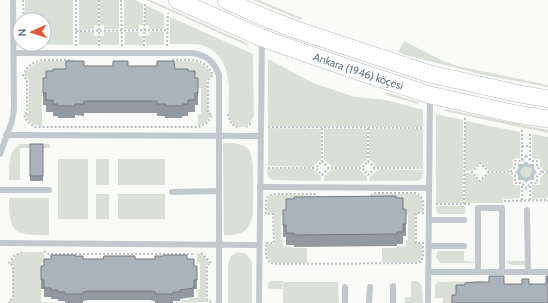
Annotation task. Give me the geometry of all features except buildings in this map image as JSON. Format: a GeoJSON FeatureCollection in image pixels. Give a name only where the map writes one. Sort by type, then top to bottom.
{"type":"FeatureCollection","features":[{"type":"Feature","properties":{"kind":"main road","name":"Ankara (1946) köçesi"},"geometry":{"type":"LineString","coordinates":[[226,0],[294,29],[430,74],[512,93],[548,99]]}},
{"type":"Feature","properties":{"kind":"main road","name":"Ankara (1946) köçesi"},"geometry":{"type":"LineString","coordinates":[[172,7],[430,95],[516,114],[548,119]]}},
{"type":"Feature","properties":{"kind":"lane"},"geometry":{"type":"LineString","coordinates":[[0,154],[12,121],[14,109],[14,0]]}},
{"type":"Feature","properties":{"kind":"lane"},"geometry":{"type":"LineString","coordinates":[[259,303],[262,38]]}},
{"type":"Feature","properties":{"kind":"lane"},"geometry":{"type":"LineString","coordinates":[[14,53],[192,54],[204,56],[214,64],[219,75],[219,303]]}},
{"type":"Feature","properties":{"kind":"lane"},"geometry":{"type":"LineString","coordinates":[[428,303],[430,95]]}},
{"type":"Feature","properties":{"kind":"lane"},"geometry":{"type":"LineString","coordinates":[[6,135],[260,136]]}},
{"type":"Feature","properties":{"kind":"lane"},"geometry":{"type":"LineString","coordinates":[[260,187],[429,188]]}},
{"type":"Feature","properties":{"kind":"lane"},"geometry":{"type":"LineString","coordinates":[[0,190],[49,190]]}},
{"type":"Feature","properties":{"kind":"lane"},"geometry":{"type":"LineString","coordinates":[[172,192],[219,191]]}},
{"type":"Feature","properties":{"kind":"lane"},"geometry":{"type":"LineString","coordinates":[[478,272],[478,208],[502,208],[502,272]]}},
{"type":"Feature","properties":{"kind":"lane"},"geometry":{"type":"LineString","coordinates":[[527,210],[528,272]]}},
{"type":"Feature","properties":{"kind":"lane"},"geometry":{"type":"LineString","coordinates":[[429,220],[464,220]]}},
{"type":"Feature","properties":{"kind":"lane"},"geometry":{"type":"LineString","coordinates":[[0,243],[259,245]]}},
{"type":"Feature","properties":{"kind":"lane"},"geometry":{"type":"LineString","coordinates":[[429,246],[464,246]]}},
{"type":"Feature","properties":{"kind":"lane"},"geometry":{"type":"LineString","coordinates":[[429,272],[548,272]]}},
{"type":"Feature","properties":{"kind":"lane"},"geometry":{"type":"LineString","coordinates":[[393,286],[393,303]]}},
{"type":"Feature","properties":{"kind":"lane"},"geometry":{"type":"LineString","coordinates":[[345,303],[346,287]]}},
{"type":"Feature","properties":{"kind":"lane"},"geometry":{"type":"LineString","coordinates":[[370,287],[370,303]]}},
{"type":"Feature","properties":{"kind":"path"},"geometry":{"type":"LineString","coordinates":[[24,0],[24,12]]}},
{"type":"Feature","properties":{"kind":"path"},"geometry":{"type":"LineString","coordinates":[[70,46],[76,46],[76,0]]}},
{"type":"Feature","properties":{"kind":"path"},"geometry":{"type":"LineString","coordinates":[[99,0],[99,46]]}},
{"type":"Feature","properties":{"kind":"path"},"geometry":{"type":"LineString","coordinates":[[121,0],[122,46],[129,46]]}},
{"type":"Feature","properties":{"kind":"path"},"geometry":{"type":"LineString","coordinates":[[137,46],[144,46],[145,2]]}},
{"type":"Feature","properties":{"kind":"path"},"geometry":{"type":"LineString","coordinates":[[172,7],[167,30],[167,46],[174,46]]}},
{"type":"Feature","properties":{"kind":"path"},"geometry":{"type":"LineString","coordinates":[[76,31],[167,30]]}},
{"type":"Feature","properties":{"kind":"path"},"geometry":{"type":"LineString","coordinates":[[44,60],[72,60],[72,68],[171,68],[171,60],[198,61],[207,66],[213,76],[208,80],[208,112],[212,115],[208,122],[199,127],[37,127],[28,122],[24,115],[28,112],[28,80],[23,76],[27,68],[32,64],[44,60]]}},
{"type":"Feature","properties":{"kind":"path"},"geometry":{"type":"LineString","coordinates":[[228,108],[228,115],[231,124],[239,128]]}},
{"type":"Feature","properties":{"kind":"path"},"geometry":{"type":"LineString","coordinates":[[464,204],[465,118]]}},
{"type":"Feature","properties":{"kind":"path"},"geometry":{"type":"LineString","coordinates":[[244,128],[254,120]]}},
{"type":"Feature","properties":{"kind":"path"},"geometry":{"type":"LineString","coordinates":[[267,127],[424,128]]}},
{"type":"Feature","properties":{"kind":"path"},"geometry":{"type":"LineString","coordinates":[[267,168],[316,168],[322,161],[322,128]]}},
{"type":"Feature","properties":{"kind":"path"},"geometry":{"type":"LineString","coordinates":[[322,161],[329,168],[362,168],[368,161],[368,128]]}},
{"type":"Feature","properties":{"kind":"path"},"geometry":{"type":"LineString","coordinates":[[522,130],[522,160]]}},
{"type":"Feature","properties":{"kind":"path"},"geometry":{"type":"LineString","coordinates":[[530,132],[530,160]]}},
{"type":"Feature","properties":{"kind":"path"},"geometry":{"type":"LineString","coordinates":[[522,146],[530,146]]}},
{"type":"Feature","properties":{"kind":"path"},"geometry":{"type":"LineString","coordinates":[[510,172],[515,167],[515,161],[522,160],[526,156],[530,160],[537,161],[537,167],[542,172]]}},
{"type":"Feature","properties":{"kind":"path"},"geometry":{"type":"LineString","coordinates":[[368,161],[375,168],[424,169]]}},
{"type":"Feature","properties":{"kind":"path"},"geometry":{"type":"LineString","coordinates":[[472,172],[480,163],[489,172]]}},
{"type":"Feature","properties":{"kind":"path"},"geometry":{"type":"LineString","coordinates":[[316,168],[322,175],[322,181]]}},
{"type":"Feature","properties":{"kind":"path"},"geometry":{"type":"LineString","coordinates":[[322,175],[329,168]]}},
{"type":"Feature","properties":{"kind":"path"},"geometry":{"type":"LineString","coordinates":[[362,168],[368,176],[375,168]]}},
{"type":"Feature","properties":{"kind":"path"},"geometry":{"type":"LineString","coordinates":[[464,172],[472,172],[480,180],[489,172],[510,172],[515,176],[515,183],[522,184],[526,188],[530,184],[537,183],[537,176],[542,172],[548,172]]}},
{"type":"Feature","properties":{"kind":"path"},"geometry":{"type":"LineString","coordinates":[[522,184],[522,200]]}},
{"type":"Feature","properties":{"kind":"path"},"geometry":{"type":"LineString","coordinates":[[530,184],[530,200]]}},
{"type":"Feature","properties":{"kind":"path"},"geometry":{"type":"LineString","coordinates":[[374,193],[421,195],[423,200],[423,214],[416,214],[416,243],[423,243],[423,256],[421,262],[415,263],[275,264],[269,262],[266,257],[266,243],[274,243],[273,214],[266,214],[267,198],[268,196],[274,194],[315,194],[321,198],[368,198],[374,193]]}},
{"type":"Feature","properties":{"kind":"path"},"geometry":{"type":"LineString","coordinates":[[10,303],[9,301],[13,298],[13,266],[9,263],[17,254],[26,251]]}},
{"type":"Feature","properties":{"kind":"path"},"geometry":{"type":"LineString","coordinates":[[38,251],[44,251],[49,254],[201,253],[211,263],[207,265],[207,299],[210,303]]}},
{"type":"Feature","properties":{"kind":"shaded area"},"geometry":{"type":"Polygon","coordinates":[[[25,0],[73,0],[73,45],[52,44],[52,12],[25,12],[25,0]]]}},
{"type":"Feature","properties":{"kind":"shaded area"},"geometry":{"type":"Polygon","coordinates":[[[79,0],[98,0],[98,25],[94,25],[94,29],[79,30],[79,0]]]}},
{"type":"Feature","properties":{"kind":"shaded area"},"geometry":{"type":"Polygon","coordinates":[[[100,0],[119,0],[119,29],[104,29],[104,25],[100,25],[100,0]]]}},
{"type":"Feature","properties":{"kind":"shaded area"},"geometry":{"type":"Polygon","coordinates":[[[124,0],[135,0],[143,4],[143,25],[139,25],[139,29],[124,29],[124,0]]]}},
{"type":"Feature","properties":{"kind":"shaded area"},"geometry":{"type":"Polygon","coordinates":[[[146,0],[151,0],[249,44],[248,46],[146,0]]]}},
{"type":"Feature","properties":{"kind":"shaded area"},"geometry":{"type":"Polygon","coordinates":[[[253,0],[259,0],[302,18],[301,20],[253,0]]]}},
{"type":"Feature","properties":{"kind":"shaded area"},"geometry":{"type":"Polygon","coordinates":[[[145,5],[164,14],[164,29],[149,29],[149,25],[145,25],[145,5]]]}},
{"type":"Feature","properties":{"kind":"shaded area"},"geometry":{"type":"Polygon","coordinates":[[[170,17],[253,54],[254,115],[250,123],[243,127],[239,127],[235,126],[230,119],[228,109],[229,83],[225,67],[217,54],[204,46],[195,44],[170,44],[170,17]]]}},
{"type":"Feature","properties":{"kind":"shaded area"},"geometry":{"type":"Polygon","coordinates":[[[164,31],[164,45],[146,45],[145,36],[149,35],[150,32],[164,31]]]}},
{"type":"Feature","properties":{"kind":"shaded area"},"geometry":{"type":"Polygon","coordinates":[[[79,32],[94,32],[94,36],[98,36],[98,45],[79,45],[79,32]]]}},
{"type":"Feature","properties":{"kind":"shaded area"},"geometry":{"type":"Polygon","coordinates":[[[104,32],[119,32],[119,45],[100,45],[100,36],[104,36],[104,32]]]}},
{"type":"Feature","properties":{"kind":"shaded area"},"geometry":{"type":"Polygon","coordinates":[[[125,32],[139,32],[139,36],[143,36],[143,45],[125,45],[125,32]]]}},
{"type":"Feature","properties":{"kind":"shaded area"},"geometry":{"type":"Polygon","coordinates":[[[404,41],[445,62],[457,66],[548,85],[548,87],[484,75],[405,55],[398,52],[404,41]]]}},
{"type":"Feature","properties":{"kind":"shaded area"},"geometry":{"type":"Polygon","coordinates":[[[268,59],[313,83],[355,97],[386,100],[423,110],[423,127],[268,126],[268,59]]]}},
{"type":"Feature","properties":{"kind":"shaded area"},"geometry":{"type":"Polygon","coordinates":[[[44,61],[67,61],[67,71],[63,79],[42,79],[42,126],[39,126],[30,122],[25,115],[28,112],[29,80],[24,75],[27,69],[32,65],[44,61]]]}},
{"type":"Feature","properties":{"kind":"shaded area"},"geometry":{"type":"Polygon","coordinates":[[[175,61],[196,62],[205,66],[212,75],[207,80],[208,112],[210,115],[207,121],[198,126],[198,115],[201,114],[201,88],[198,88],[198,80],[192,80],[175,71],[175,61]]]}},
{"type":"Feature","properties":{"kind":"shaded area"},"geometry":{"type":"Polygon","coordinates":[[[386,92],[419,102],[419,104],[386,95],[386,92]]]}},
{"type":"Feature","properties":{"kind":"shaded area"},"geometry":{"type":"Polygon","coordinates":[[[445,109],[548,130],[548,133],[445,111],[445,109]]]}},
{"type":"Feature","properties":{"kind":"shaded area"},"geometry":{"type":"Polygon","coordinates":[[[436,114],[463,120],[463,203],[436,203],[436,114]]]}},
{"type":"Feature","properties":{"kind":"shaded area"},"geometry":{"type":"Polygon","coordinates":[[[465,121],[520,132],[520,158],[513,159],[513,166],[508,171],[490,171],[480,162],[471,171],[465,171],[465,121]]]}},
{"type":"Feature","properties":{"kind":"shaded area"},"geometry":{"type":"Polygon","coordinates":[[[268,128],[321,129],[321,159],[313,167],[268,166],[268,128]]]}},
{"type":"Feature","properties":{"kind":"shaded area"},"geometry":{"type":"Polygon","coordinates":[[[324,129],[367,129],[367,159],[359,167],[332,167],[324,159],[324,129]]]}},
{"type":"Feature","properties":{"kind":"shaded area"},"geometry":{"type":"Polygon","coordinates":[[[369,129],[423,129],[423,167],[377,167],[369,159],[369,129]]]}},
{"type":"Feature","properties":{"kind":"shaded area"},"geometry":{"type":"Polygon","coordinates":[[[532,134],[548,137],[548,171],[544,171],[540,166],[540,159],[532,158],[532,134]]]}},
{"type":"Feature","properties":{"kind":"shaded area"},"geometry":{"type":"Polygon","coordinates":[[[223,143],[236,143],[248,149],[251,154],[254,180],[253,214],[247,229],[240,233],[224,235],[223,143]]]}},
{"type":"Feature","properties":{"kind":"shaded area"},"geometry":{"type":"Polygon","coordinates":[[[20,144],[50,144],[50,148],[20,148],[20,180],[9,180],[11,155],[20,144]]]}},
{"type":"Feature","properties":{"kind":"shaded area"},"geometry":{"type":"Polygon","coordinates":[[[58,159],[88,159],[88,219],[58,219],[58,159]]]}},
{"type":"Feature","properties":{"kind":"shaded area"},"geometry":{"type":"Polygon","coordinates":[[[96,159],[109,159],[109,185],[96,185],[96,159]]]}},
{"type":"Feature","properties":{"kind":"shaded area"},"geometry":{"type":"Polygon","coordinates":[[[118,159],[165,159],[165,185],[118,185],[118,159]]]}},
{"type":"Feature","properties":{"kind":"shaded area"},"geometry":{"type":"Polygon","coordinates":[[[526,161],[529,164],[534,164],[534,169],[537,172],[534,175],[534,180],[529,180],[526,183],[523,180],[518,180],[518,175],[515,172],[518,169],[518,164],[523,164],[526,161]],[[526,166],[522,168],[520,172],[522,176],[526,178],[530,176],[532,172],[531,168],[526,166]]]}},
{"type":"Feature","properties":{"kind":"shaded area"},"geometry":{"type":"Polygon","coordinates":[[[526,166],[530,168],[532,172],[530,176],[526,178],[522,176],[520,172],[522,168],[526,166]]]}},
{"type":"Feature","properties":{"kind":"shaded area"},"geometry":{"type":"Polygon","coordinates":[[[267,169],[313,169],[321,177],[321,181],[273,180],[268,177],[267,169]]]}},
{"type":"Feature","properties":{"kind":"shaded area"},"geometry":{"type":"Polygon","coordinates":[[[332,169],[359,169],[367,177],[367,181],[324,181],[324,177],[332,169]]]}},
{"type":"Feature","properties":{"kind":"shaded area"},"geometry":{"type":"Polygon","coordinates":[[[378,169],[423,170],[423,174],[422,178],[417,181],[369,181],[369,178],[378,169]]]}},
{"type":"Feature","properties":{"kind":"shaded area"},"geometry":{"type":"Polygon","coordinates":[[[465,173],[471,173],[480,182],[490,173],[508,173],[513,177],[513,185],[520,185],[520,198],[503,199],[503,203],[465,203],[465,173]]]}},
{"type":"Feature","properties":{"kind":"shaded area"},"geometry":{"type":"Polygon","coordinates":[[[544,173],[548,173],[548,198],[532,199],[532,185],[540,185],[540,178],[544,173]]]}},
{"type":"Feature","properties":{"kind":"shaded area"},"geometry":{"type":"Polygon","coordinates":[[[96,194],[109,194],[109,219],[96,219],[96,194]]]}},
{"type":"Feature","properties":{"kind":"shaded area"},"geometry":{"type":"Polygon","coordinates":[[[118,194],[165,194],[165,219],[118,219],[118,194]]]}},
{"type":"Feature","properties":{"kind":"shaded area"},"geometry":{"type":"Polygon","coordinates":[[[374,194],[415,194],[420,196],[422,201],[422,212],[415,213],[415,243],[422,244],[422,256],[420,261],[382,262],[382,248],[406,246],[406,240],[408,240],[408,215],[406,215],[406,208],[283,209],[283,215],[281,216],[281,240],[283,240],[283,246],[307,248],[307,263],[275,263],[268,258],[267,244],[275,244],[274,213],[267,213],[267,201],[269,197],[274,195],[315,195],[321,200],[368,199],[374,194]]]}},
{"type":"Feature","properties":{"kind":"shaded area"},"geometry":{"type":"Polygon","coordinates":[[[9,198],[49,198],[49,235],[21,233],[16,230],[12,226],[10,219],[9,198]]]}},
{"type":"Feature","properties":{"kind":"shaded area"},"geometry":{"type":"Polygon","coordinates":[[[436,206],[465,206],[465,214],[439,214],[436,206]]]}},
{"type":"Feature","properties":{"kind":"shaded area"},"geometry":{"type":"Polygon","coordinates":[[[438,251],[464,251],[464,261],[475,262],[440,263],[436,257],[438,251]]]}},
{"type":"Feature","properties":{"kind":"shaded area"},"geometry":{"type":"Polygon","coordinates":[[[26,252],[44,252],[44,263],[41,263],[41,302],[61,303],[11,303],[10,301],[13,299],[13,265],[10,263],[17,254],[26,252]]]}},
{"type":"Feature","properties":{"kind":"shaded area"},"geometry":{"type":"Polygon","coordinates":[[[238,252],[246,254],[251,260],[252,303],[228,303],[228,264],[231,256],[238,252]]]}},
{"type":"Feature","properties":{"kind":"shaded area"},"geometry":{"type":"Polygon","coordinates":[[[197,253],[203,255],[210,263],[206,264],[206,299],[210,302],[174,303],[181,302],[182,300],[189,300],[189,298],[198,298],[198,290],[200,290],[200,263],[197,263],[197,253]]]}},
{"type":"Feature","properties":{"kind":"shaded area"},"geometry":{"type":"Polygon","coordinates":[[[505,261],[526,261],[526,265],[511,265],[505,261]]]}},
{"type":"Feature","properties":{"kind":"shaded area"},"geometry":{"type":"Polygon","coordinates":[[[272,281],[283,281],[282,289],[269,289],[268,283],[272,281]]]}},
{"type":"Feature","properties":{"kind":"shaded area"},"geometry":{"type":"Polygon","coordinates":[[[411,281],[417,281],[421,284],[423,303],[405,303],[405,297],[411,297],[411,281]]]}},
{"type":"Feature","properties":{"kind":"shaded area"},"geometry":{"type":"Polygon","coordinates":[[[482,281],[486,284],[454,303],[443,303],[443,298],[435,298],[435,285],[438,282],[482,281]]]}},
{"type":"Feature","properties":{"kind":"shaded area"},"geometry":{"type":"Polygon","coordinates":[[[283,282],[338,282],[339,303],[283,303],[283,282]]]}}]}
